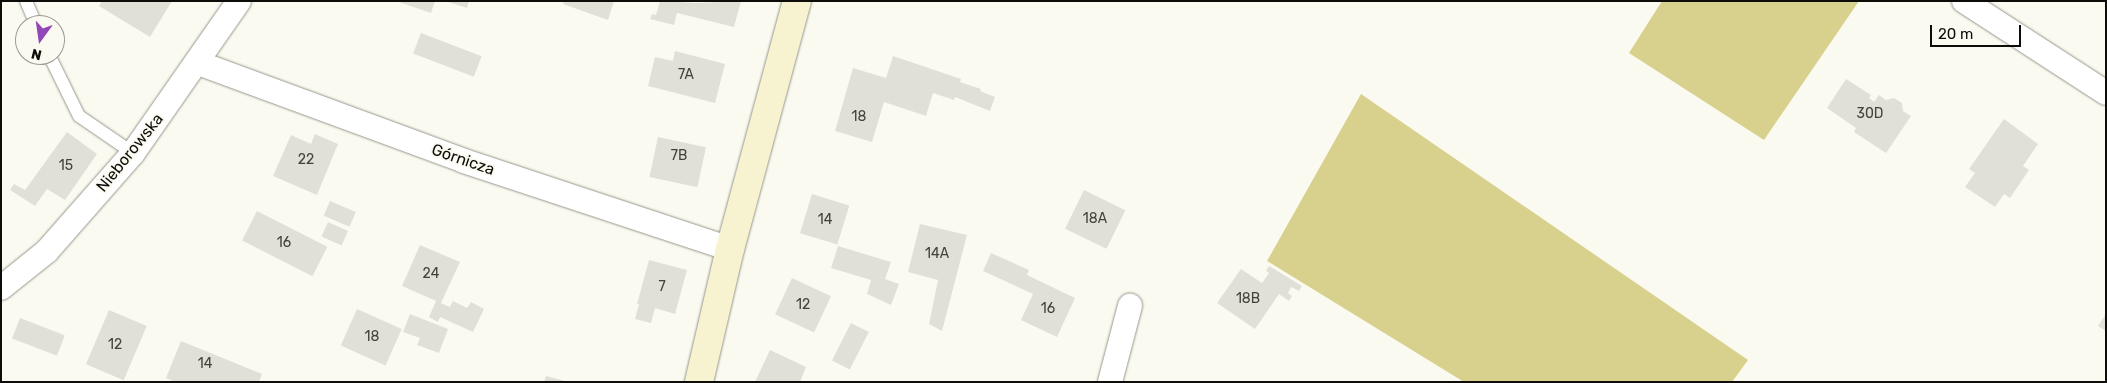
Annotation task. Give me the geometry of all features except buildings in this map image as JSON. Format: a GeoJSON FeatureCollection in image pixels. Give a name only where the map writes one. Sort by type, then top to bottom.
{"type":"FeatureCollection","features":[{"type":"Feature","properties":{"kind":"street","name":"Nieborowska"},"geometry":{"type":"LineString","coordinates":[[1,288],[47,251],[133,153],[198,63],[239,1]]}},
{"type":"Feature","properties":{"kind":"street"},"geometry":{"type":"LineString","coordinates":[[699,382],[730,249],[797,1]]}},
{"type":"Feature","properties":{"kind":"street"},"geometry":{"type":"LineString","coordinates":[[1964,1],[2106,93]]}},
{"type":"Feature","properties":{"kind":"street","name":"Górnicza"},"geometry":{"type":"LineString","coordinates":[[198,63],[464,161],[730,249]]}},
{"type":"Feature","properties":{"kind":"street"},"geometry":{"type":"LineString","coordinates":[[1110,382],[1130,306]]}},
{"type":"Feature","properties":{"kind":"lane"},"geometry":{"type":"LineString","coordinates":[[26,1],[32,15]]}},
{"type":"Feature","properties":{"kind":"lane"},"geometry":{"type":"LineString","coordinates":[[54,65],[79,116],[133,153]]}},
{"type":"Feature","properties":{"kind":"shaded area"},"geometry":{"type":"Polygon","coordinates":[[[1662,1],[1859,1],[1764,140],[1629,53],[1662,1]]]}},
{"type":"Feature","properties":{"kind":"shaded area"},"geometry":{"type":"Polygon","coordinates":[[[1361,94],[1748,360],[1732,382],[1464,382],[1267,261],[1361,94]]]}}]}
